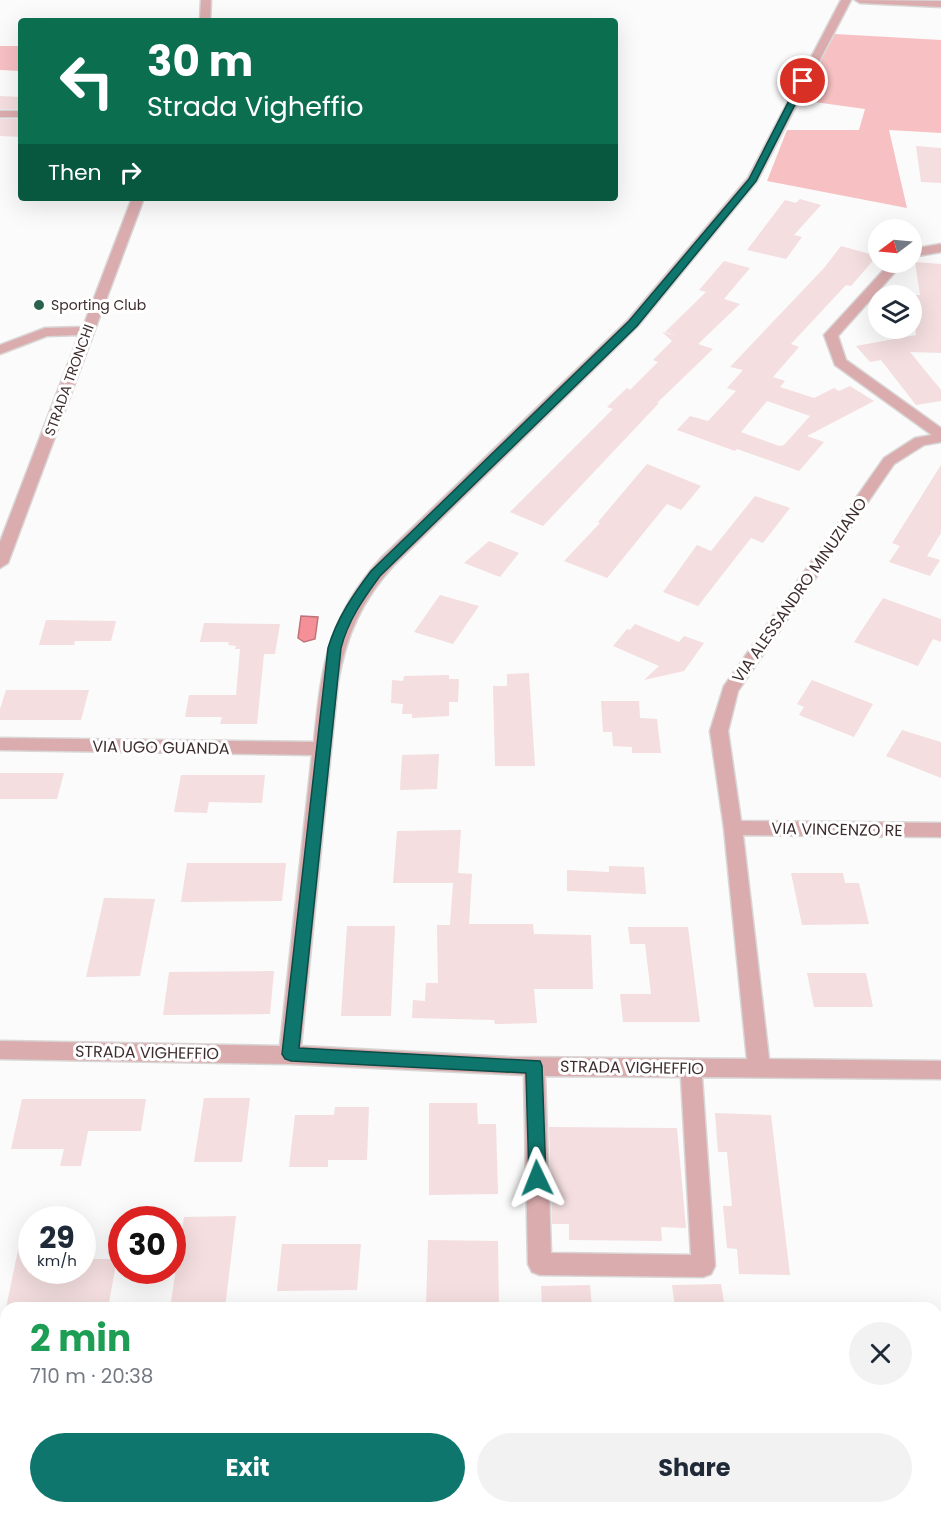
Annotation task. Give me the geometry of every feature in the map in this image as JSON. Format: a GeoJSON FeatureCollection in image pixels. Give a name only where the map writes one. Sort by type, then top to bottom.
{"type":"FeatureCollection","features":[{"type":"Feature","properties":{"kind":"street"},"geometry":{"type":"LineString","coordinates":[[205,18],[206,0]]}},
{"type":"Feature","properties":{"kind":"street"},"geometry":{"type":"LineString","coordinates":[[291,1054],[334,648],[346,616],[364,587],[388,561],[633,323],[753,179],[846,0]]}},
{"type":"Feature","properties":{"kind":"street"},"geometry":{"type":"LineString","coordinates":[[860,0],[941,4]]}},
{"type":"Feature","properties":{"kind":"street"},"geometry":{"type":"LineString","coordinates":[[0,114],[18,114]]}},
{"type":"Feature","properties":{"kind":"street","name":"STRADA TRONCHI"},"geometry":{"type":"LineString","coordinates":[[0,563],[137,201]]}},
{"type":"Feature","properties":{"kind":"street"},"geometry":{"type":"LineString","coordinates":[[922,251],[941,248]]}},
{"type":"Feature","properties":{"kind":"street"},"geometry":{"type":"LineString","coordinates":[[888,273],[831,335],[840,362],[941,436]]}},
{"type":"Feature","properties":{"kind":"street"},"geometry":{"type":"LineString","coordinates":[[0,350],[45,332],[87,331]]}},
{"type":"Feature","properties":{"kind":"street","name":"VIA ALESSANDRO MINUZIANO"},"geometry":{"type":"LineString","coordinates":[[759,1068],[719,731],[730,690],[889,460],[920,441],[941,436]]}},
{"type":"Feature","properties":{"kind":"street"},"geometry":{"type":"LineString","coordinates":[[0,517],[18,518]]}},
{"type":"Feature","properties":{"kind":"street","name":"VIA UGO GUANDA"},"geometry":{"type":"LineString","coordinates":[[0,744],[322,749]]}},
{"type":"Feature","properties":{"kind":"street","name":"VIA VINCENZO RE"},"geometry":{"type":"LineString","coordinates":[[732,828],[941,830]]}},
{"type":"Feature","properties":{"kind":"street","name":"STRADA VIGHEFFIO"},"geometry":{"type":"LineString","coordinates":[[0,1050],[291,1054],[534,1066],[941,1070]]}},
{"type":"Feature","properties":{"kind":"street"},"geometry":{"type":"LineString","coordinates":[[534,1066],[540,1264],[703,1266],[691,1068]]}},
{"type":"Feature","properties":{"kind":"shaded area"},"geometry":{"type":"Polygon","coordinates":[[[835,34],[941,40],[941,133],[889,130],[907,208],[767,181],[787,130],[859,130],[865,109],[800,100],[835,34]]]}},
{"type":"Feature","properties":{"kind":"shaded area"},"geometry":{"type":"Polygon","coordinates":[[[0,46],[18,46],[18,71],[0,70],[0,46]]]}},
{"type":"Feature","properties":{"kind":"shaded area"},"geometry":{"type":"Polygon","coordinates":[[[301,616],[318,617],[315,639],[304,642],[298,638],[301,616]]]}},
{"type":"Feature","properties":{"kind":"building"},"geometry":{"type":"Polygon","coordinates":[[[0,96],[18,97],[18,109],[0,109],[0,96]]]}},
{"type":"Feature","properties":{"kind":"building"},"geometry":{"type":"Polygon","coordinates":[[[0,119],[18,119],[18,137],[0,136],[0,119]]]}},
{"type":"Feature","properties":{"kind":"building"},"geometry":{"type":"Polygon","coordinates":[[[916,146],[941,148],[941,183],[921,182],[916,146]]]}},
{"type":"Feature","properties":{"kind":"building"},"geometry":{"type":"Polygon","coordinates":[[[800,199],[821,205],[794,235],[802,237],[786,259],[747,250],[785,200],[796,203],[800,199]]]}},
{"type":"Feature","properties":{"kind":"building"},"geometry":{"type":"Polygon","coordinates":[[[841,246],[868,254],[868,266],[851,286],[846,285],[791,344],[799,347],[773,377],[785,381],[780,387],[814,398],[834,388],[839,391],[850,386],[874,401],[807,436],[824,442],[799,471],[677,430],[690,416],[708,421],[736,391],[727,388],[743,370],[730,367],[824,268],[841,246]],[[767,401],[741,432],[779,446],[784,445],[810,416],[767,401]]]}},
{"type":"Feature","properties":{"kind":"building"},"geometry":{"type":"Polygon","coordinates":[[[724,261],[750,268],[724,299],[740,304],[698,344],[713,349],[657,403],[659,403],[543,526],[510,512],[613,409],[607,407],[627,388],[630,390],[658,362],[653,360],[672,341],[662,332],[677,336],[665,332],[706,292],[699,290],[724,261]]]}},
{"type":"Feature","properties":{"kind":"building"},"geometry":{"type":"Polygon","coordinates":[[[922,263],[941,264],[941,353],[910,352],[941,390],[941,401],[916,405],[881,360],[870,362],[856,346],[894,339],[922,339],[922,285],[918,285],[917,273],[922,273],[922,263]]]}},
{"type":"Feature","properties":{"kind":"building"},"geometry":{"type":"Polygon","coordinates":[[[647,464],[701,486],[681,510],[667,504],[607,578],[564,561],[600,523],[598,522],[647,464]]]}},
{"type":"Feature","properties":{"kind":"building"},"geometry":{"type":"Polygon","coordinates":[[[941,465],[941,533],[927,556],[940,560],[930,576],[889,562],[900,546],[892,543],[941,465]]]}},
{"type":"Feature","properties":{"kind":"building"},"geometry":{"type":"Polygon","coordinates":[[[755,496],[790,508],[763,543],[751,538],[698,606],[663,592],[697,545],[711,551],[755,496]]]}},
{"type":"Feature","properties":{"kind":"building"},"geometry":{"type":"Polygon","coordinates":[[[489,541],[519,553],[500,577],[464,563],[489,541]]]}},
{"type":"Feature","properties":{"kind":"building"},"geometry":{"type":"Polygon","coordinates":[[[440,595],[479,606],[453,644],[414,632],[440,595]]]}},
{"type":"Feature","properties":{"kind":"building"},"geometry":{"type":"Polygon","coordinates":[[[883,598],[941,619],[941,642],[933,639],[918,666],[854,642],[883,598]]]}},
{"type":"Feature","properties":{"kind":"building"},"geometry":{"type":"Polygon","coordinates":[[[46,620],[116,621],[111,641],[75,641],[74,645],[39,645],[46,620]]]}},
{"type":"Feature","properties":{"kind":"building"},"geometry":{"type":"Polygon","coordinates":[[[204,623],[280,624],[275,654],[264,654],[257,724],[220,724],[222,717],[185,717],[189,695],[236,695],[240,649],[228,645],[229,642],[200,642],[204,623]]]}},
{"type":"Feature","properties":{"kind":"building"},"geometry":{"type":"Polygon","coordinates":[[[635,624],[679,642],[684,636],[704,643],[684,671],[644,680],[659,666],[613,646],[627,629],[630,630],[635,624]]]}},
{"type":"Feature","properties":{"kind":"building"},"geometry":{"type":"Polygon","coordinates":[[[529,673],[535,766],[495,766],[493,686],[507,686],[507,674],[529,673]]]}},
{"type":"Feature","properties":{"kind":"building"},"geometry":{"type":"Polygon","coordinates":[[[449,675],[449,679],[459,679],[458,702],[449,702],[449,716],[412,718],[412,714],[402,714],[403,704],[391,703],[392,680],[403,681],[404,676],[449,675]]]}},
{"type":"Feature","properties":{"kind":"building"},"geometry":{"type":"Polygon","coordinates":[[[812,680],[873,704],[854,737],[799,715],[804,707],[797,704],[812,680]]]}},
{"type":"Feature","properties":{"kind":"building"},"geometry":{"type":"Polygon","coordinates":[[[6,690],[89,690],[81,720],[0,720],[0,709],[6,690]]]}},
{"type":"Feature","properties":{"kind":"building"},"geometry":{"type":"Polygon","coordinates":[[[601,701],[639,701],[640,718],[657,719],[661,753],[632,753],[632,747],[613,746],[612,732],[603,732],[601,701]]]}},
{"type":"Feature","properties":{"kind":"building"},"geometry":{"type":"Polygon","coordinates":[[[902,730],[941,742],[941,778],[886,756],[902,730]]]}},
{"type":"Feature","properties":{"kind":"building"},"geometry":{"type":"Polygon","coordinates":[[[439,754],[437,789],[400,790],[402,755],[439,754]]]}},
{"type":"Feature","properties":{"kind":"building"},"geometry":{"type":"Polygon","coordinates":[[[0,773],[64,773],[57,799],[0,799],[0,773]]]}},
{"type":"Feature","properties":{"kind":"building"},"geometry":{"type":"Polygon","coordinates":[[[181,775],[265,775],[262,803],[209,802],[207,813],[174,812],[181,775]]]}},
{"type":"Feature","properties":{"kind":"building"},"geometry":{"type":"Polygon","coordinates":[[[461,830],[458,873],[472,874],[469,924],[533,924],[534,934],[591,935],[593,989],[534,989],[537,1023],[495,1024],[494,1020],[412,1018],[413,1000],[425,1001],[426,983],[438,983],[437,925],[450,925],[453,883],[393,883],[397,831],[461,830]]]}},
{"type":"Feature","properties":{"kind":"building"},"geometry":{"type":"Polygon","coordinates":[[[187,863],[286,863],[282,901],[181,902],[187,863]]]}},
{"type":"Feature","properties":{"kind":"building"},"geometry":{"type":"Polygon","coordinates":[[[609,866],[644,867],[646,894],[567,891],[567,870],[609,872],[609,866]]]}},
{"type":"Feature","properties":{"kind":"building"},"geometry":{"type":"Polygon","coordinates":[[[791,873],[843,873],[845,883],[859,883],[869,924],[802,925],[791,873]]]}},
{"type":"Feature","properties":{"kind":"building"},"geometry":{"type":"Polygon","coordinates":[[[104,898],[155,899],[140,976],[86,977],[104,898]]]}},
{"type":"Feature","properties":{"kind":"building"},"geometry":{"type":"Polygon","coordinates":[[[347,926],[395,926],[391,1016],[341,1016],[347,926]]]}},
{"type":"Feature","properties":{"kind":"building"},"geometry":{"type":"Polygon","coordinates":[[[628,927],[688,927],[700,1022],[623,1022],[620,994],[651,994],[645,944],[630,944],[628,927]]]}},
{"type":"Feature","properties":{"kind":"building"},"geometry":{"type":"Polygon","coordinates":[[[274,971],[270,1014],[163,1015],[169,972],[274,971]]]}},
{"type":"Feature","properties":{"kind":"building"},"geometry":{"type":"Polygon","coordinates":[[[807,973],[866,973],[873,1007],[814,1007],[807,973]]]}},
{"type":"Feature","properties":{"kind":"building"},"geometry":{"type":"Polygon","coordinates":[[[204,1098],[250,1098],[242,1162],[194,1162],[204,1098]]]}},
{"type":"Feature","properties":{"kind":"building"},"geometry":{"type":"Polygon","coordinates":[[[22,1099],[146,1099],[141,1131],[88,1131],[81,1166],[60,1166],[64,1149],[11,1149],[22,1099]]]}},
{"type":"Feature","properties":{"kind":"building"},"geometry":{"type":"Polygon","coordinates":[[[429,1103],[477,1103],[478,1124],[496,1124],[498,1194],[429,1195],[429,1103]]]}},
{"type":"Feature","properties":{"kind":"building"},"geometry":{"type":"Polygon","coordinates":[[[335,1107],[369,1107],[367,1160],[328,1160],[328,1167],[289,1167],[295,1115],[334,1115],[335,1107]]]}},
{"type":"Feature","properties":{"kind":"building"},"geometry":{"type":"Polygon","coordinates":[[[715,1113],[771,1115],[790,1275],[739,1274],[737,1249],[727,1248],[723,1206],[732,1206],[727,1152],[718,1152],[715,1113]]]}},
{"type":"Feature","properties":{"kind":"building"},"geometry":{"type":"Polygon","coordinates":[[[549,1127],[677,1128],[686,1228],[661,1227],[662,1241],[569,1240],[569,1224],[552,1224],[549,1127]]]}},
{"type":"Feature","properties":{"kind":"building"},"geometry":{"type":"Polygon","coordinates":[[[236,1216],[226,1302],[171,1302],[174,1284],[186,1284],[186,1217],[236,1216]]]}},
{"type":"Feature","properties":{"kind":"building"},"geometry":{"type":"Polygon","coordinates":[[[428,1240],[498,1241],[499,1302],[426,1302],[428,1240]]]}},
{"type":"Feature","properties":{"kind":"building"},"geometry":{"type":"Polygon","coordinates":[[[282,1244],[361,1244],[357,1290],[277,1291],[282,1244]]]}},
{"type":"Feature","properties":{"kind":"building"},"geometry":{"type":"Polygon","coordinates":[[[18,1250],[18,1284],[96,1284],[96,1259],[108,1259],[108,1284],[112,1284],[109,1302],[7,1302],[18,1250]]]}},
{"type":"Feature","properties":{"kind":"building"},"geometry":{"type":"Polygon","coordinates":[[[721,1284],[724,1302],[674,1302],[672,1285],[721,1284]]]}},
{"type":"Feature","properties":{"kind":"building"},"geometry":{"type":"Polygon","coordinates":[[[590,1285],[591,1302],[542,1302],[541,1286],[590,1285]]]}},
{"type":"Feature","properties":{"kind":"place","name":"Sporting Club"},"geometry":{"type":"Point","coordinates":[39,305]}},
{"type":"Feature","properties":{"kind":"route"},"geometry":{"type":"LineString","coordinates":[[537,1178],[534,1066],[291,1054],[334,648],[354,601],[376,573],[633,323],[753,179],[803,81]]}}]}
